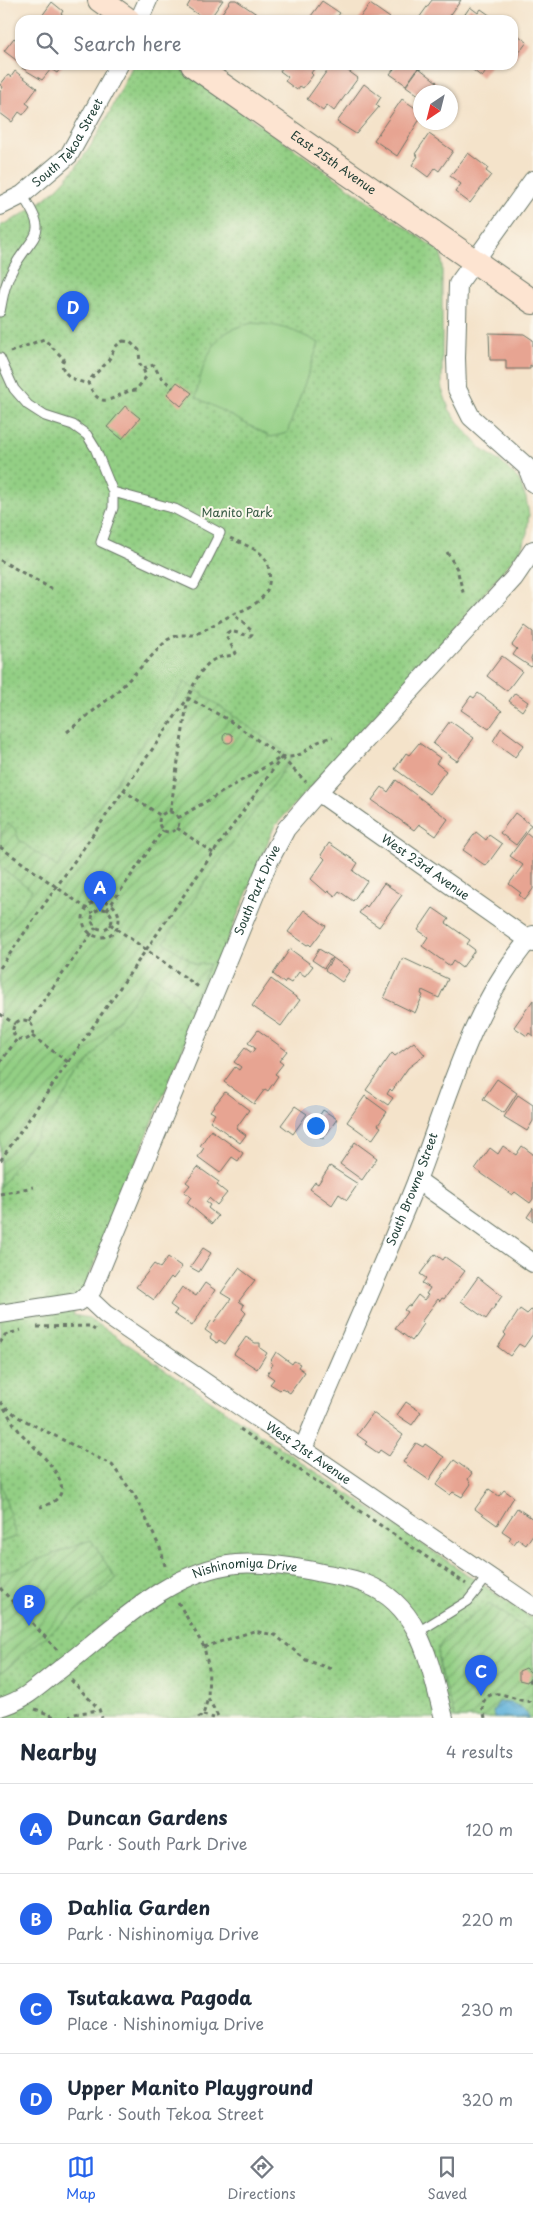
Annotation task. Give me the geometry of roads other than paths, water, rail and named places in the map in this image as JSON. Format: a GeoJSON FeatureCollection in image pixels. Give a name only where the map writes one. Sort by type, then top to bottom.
{"type":"FeatureCollection","features":[{"type":"Feature","properties":{"kind":"street"},"geometry":{"type":"LineString","coordinates":[[100,0],[121,15]]}},
{"type":"Feature","properties":{"kind":"street"},"geometry":{"type":"LineString","coordinates":[[141,15],[148,0]]}},
{"type":"Feature","properties":{"kind":"street","name":"South Tekoa Street"},"geometry":{"type":"LineString","coordinates":[[0,206],[22,196],[69,155],[116,70]]}},
{"type":"Feature","properties":{"kind":"street","name":"East 25th Avenue"},"geometry":{"type":"LineString","coordinates":[[200,70],[533,302]]}},
{"type":"Feature","properties":{"kind":"street"},"geometry":{"type":"LineString","coordinates":[[533,180],[458,284],[457,389],[472,417],[527,467],[533,483]]}},
{"type":"Feature","properties":{"kind":"street","name":"South Park Drive"},"geometry":{"type":"LineString","coordinates":[[87,1297],[96,1283],[268,863],[286,829],[508,584],[533,550]]}},
{"type":"Feature","properties":{"kind":"street","name":"West 23rd Avenue"},"geometry":{"type":"LineString","coordinates":[[318,792],[532,940]]}},
{"type":"Feature","properties":{"kind":"street","name":"South Browne Street"},"geometry":{"type":"LineString","coordinates":[[303,1449],[417,1180],[480,1015],[499,978],[532,940]]}},
{"type":"Feature","properties":{"kind":"street"},"geometry":{"type":"LineString","coordinates":[[417,1180],[533,1263]]}},
{"type":"Feature","properties":{"kind":"street"},"geometry":{"type":"LineString","coordinates":[[0,1314],[71,1304],[87,1297]]}},
{"type":"Feature","properties":{"kind":"street","name":"West 21st Avenue"},"geometry":{"type":"LineString","coordinates":[[87,1297],[102,1311],[533,1607]]}},
{"type":"Feature","properties":{"kind":"street","name":"Nishinomiya Drive"},"geometry":{"type":"LineString","coordinates":[[0,1707],[16,1702],[31,1692],[143,1604],[170,1587],[206,1571],[236,1564],[266,1564],[298,1568],[352,1579],[373,1587],[400,1607],[418,1632],[444,1718]]}},
{"type":"Feature","properties":{"kind":"lane"},"geometry":{"type":"LineString","coordinates":[[0,312],[4,286],[14,266],[31,244],[37,231],[35,215],[22,196]]}},
{"type":"Feature","properties":{"kind":"lane"},"geometry":{"type":"LineString","coordinates":[[0,358],[14,390],[28,405],[45,416],[73,425],[87,436],[95,448],[113,492],[113,508],[101,542],[194,585],[220,533],[175,510],[113,492]]}},
{"type":"Feature","properties":{"kind":"lane"},"geometry":{"type":"LineString","coordinates":[[418,1632],[464,1604],[488,1576]]}},
{"type":"Feature","properties":{"kind":"water"},"geometry":{"type":"Polygon","coordinates":[[[499,1702],[517,1705],[524,1710],[529,1718],[494,1718],[493,1711],[499,1702]]]}},
{"type":"Feature","properties":{"kind":"place","name":"Upper Manito Playground"},"geometry":{"type":"Point","coordinates":[73,332]}},
{"type":"Feature","properties":{"kind":"place","name":"Duncan Gardens"},"geometry":{"type":"Point","coordinates":[100,912]}},
{"type":"Feature","properties":{"kind":"place","name":"Dahlia Garden"},"geometry":{"type":"Point","coordinates":[29,1626]}},
{"type":"Feature","properties":{"kind":"place","name":"Tsutakawa Pagoda"},"geometry":{"type":"Point","coordinates":[481,1696]}},
{"type":"Feature","properties":{"kind":"park label","name":"Manito Park"},"geometry":{"type":"Point","coordinates":[237,513]}}]}
